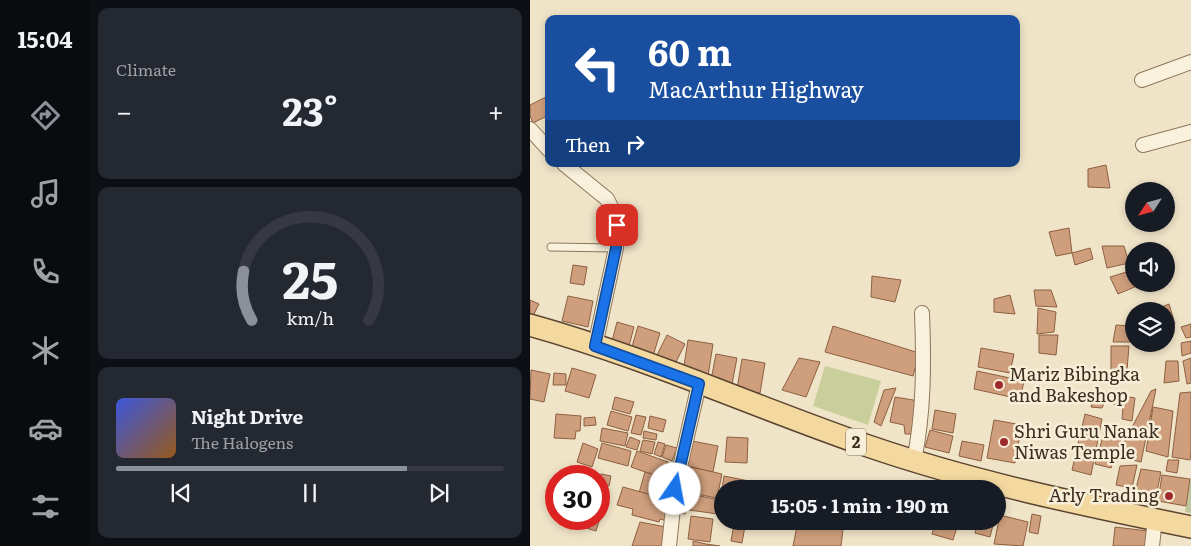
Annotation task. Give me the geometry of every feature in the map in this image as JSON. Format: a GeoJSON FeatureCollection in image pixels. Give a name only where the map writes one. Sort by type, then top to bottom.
{"type":"FeatureCollection","features":[{"type":"Feature","properties":{"kind":"main road","name":"2"},"geometry":{"type":"LineString","coordinates":[[530,325],[595,346],[914,461],[998,485],[1191,525]]}},
{"type":"Feature","properties":{"kind":"street"},"geometry":{"type":"LineString","coordinates":[[1142,80],[1191,62]]}},
{"type":"Feature","properties":{"kind":"street"},"geometry":{"type":"LineString","coordinates":[[530,129],[545,146]]}},
{"type":"Feature","properties":{"kind":"street"},"geometry":{"type":"LineString","coordinates":[[1144,145],[1191,132]]}},
{"type":"Feature","properties":{"kind":"street"},"geometry":{"type":"LineString","coordinates":[[572,167],[606,199],[612,207],[617,225],[616,248],[595,346]]}},
{"type":"Feature","properties":{"kind":"street"},"geometry":{"type":"LineString","coordinates":[[914,461],[920,431],[923,397],[922,313]]}},
{"type":"Feature","properties":{"kind":"street"},"geometry":{"type":"LineString","coordinates":[[669,546],[675,489],[699,384]]}},
{"type":"Feature","properties":{"kind":"street"},"geometry":{"type":"LineString","coordinates":[[1152,546],[1155,519]]}},
{"type":"Feature","properties":{"kind":"lane"},"geometry":{"type":"LineString","coordinates":[[551,246],[616,248]]}},
{"type":"Feature","properties":{"kind":"green space"},"geometry":{"type":"Polygon","coordinates":[[[825,366],[881,381],[868,425],[813,406],[825,366]]]}},
{"type":"Feature","properties":{"kind":"green space"},"geometry":{"type":"Polygon","coordinates":[[[1191,477],[1191,513],[1185,512],[1191,477]]]}},
{"type":"Feature","properties":{"kind":"building"},"geometry":{"type":"Polygon","coordinates":[[[545,98],[545,117],[533,123],[530,116],[530,105],[545,98]]]}},
{"type":"Feature","properties":{"kind":"building"},"geometry":{"type":"Polygon","coordinates":[[[1106,165],[1110,188],[1088,187],[1088,169],[1106,165]]]}},
{"type":"Feature","properties":{"kind":"building"},"geometry":{"type":"Polygon","coordinates":[[[1069,228],[1072,253],[1056,256],[1049,232],[1069,228]]]}},
{"type":"Feature","properties":{"kind":"building"},"geometry":{"type":"Polygon","coordinates":[[[1102,246],[1124,246],[1125,264],[1107,268],[1102,246]]]}},
{"type":"Feature","properties":{"kind":"building"},"geometry":{"type":"Polygon","coordinates":[[[1090,248],[1093,259],[1075,265],[1072,253],[1090,248]]]}},
{"type":"Feature","properties":{"kind":"building"},"geometry":{"type":"Polygon","coordinates":[[[573,265],[587,267],[584,285],[570,283],[573,265]]]}},
{"type":"Feature","properties":{"kind":"building"},"geometry":{"type":"Polygon","coordinates":[[[1125,272],[1125,291],[1118,294],[1110,277],[1125,272]]]}},
{"type":"Feature","properties":{"kind":"building"},"geometry":{"type":"Polygon","coordinates":[[[872,276],[901,280],[895,302],[871,297],[872,276]]]}},
{"type":"Feature","properties":{"kind":"building"},"geometry":{"type":"Polygon","coordinates":[[[1034,290],[1051,290],[1057,307],[1036,306],[1034,290]]]}},
{"type":"Feature","properties":{"kind":"building"},"geometry":{"type":"Polygon","coordinates":[[[1010,295],[1015,314],[994,312],[994,299],[1010,295]]]}},
{"type":"Feature","properties":{"kind":"building"},"geometry":{"type":"Polygon","coordinates":[[[568,296],[593,301],[588,327],[562,321],[568,296]]]}},
{"type":"Feature","properties":{"kind":"building"},"geometry":{"type":"Polygon","coordinates":[[[530,300],[539,304],[533,316],[530,315],[530,300]]]}},
{"type":"Feature","properties":{"kind":"building"},"geometry":{"type":"Polygon","coordinates":[[[1038,308],[1056,312],[1054,332],[1037,334],[1038,308]]]}},
{"type":"Feature","properties":{"kind":"building"},"geometry":{"type":"Polygon","coordinates":[[[617,322],[634,327],[628,350],[611,345],[617,322]]]}},
{"type":"Feature","properties":{"kind":"building"},"geometry":{"type":"Polygon","coordinates":[[[1191,324],[1191,337],[1186,338],[1181,327],[1191,324]]]}},
{"type":"Feature","properties":{"kind":"building"},"geometry":{"type":"Polygon","coordinates":[[[1116,325],[1125,326],[1125,342],[1113,342],[1116,325]]]}},
{"type":"Feature","properties":{"kind":"building"},"geometry":{"type":"Polygon","coordinates":[[[638,326],[660,333],[653,356],[631,350],[638,326]]]}},
{"type":"Feature","properties":{"kind":"building"},"geometry":{"type":"Polygon","coordinates":[[[833,326],[919,353],[913,376],[825,352],[833,326]]]}},
{"type":"Feature","properties":{"kind":"building"},"geometry":{"type":"Polygon","coordinates":[[[667,335],[685,344],[675,364],[657,355],[667,335]]]}},
{"type":"Feature","properties":{"kind":"building"},"geometry":{"type":"Polygon","coordinates":[[[1039,335],[1058,335],[1056,355],[1039,353],[1039,335]]]}},
{"type":"Feature","properties":{"kind":"building"},"geometry":{"type":"Polygon","coordinates":[[[688,340],[713,344],[708,376],[683,372],[688,340]]]}},
{"type":"Feature","properties":{"kind":"building"},"geometry":{"type":"Polygon","coordinates":[[[1191,341],[1191,353],[1182,356],[1181,343],[1191,341]]]}},
{"type":"Feature","properties":{"kind":"building"},"geometry":{"type":"Polygon","coordinates":[[[1111,346],[1125,346],[1125,352],[1128,352],[1127,370],[1111,373],[1111,346]]]}},
{"type":"Feature","properties":{"kind":"building"},"geometry":{"type":"Polygon","coordinates":[[[981,348],[1014,354],[1010,373],[978,367],[981,348]]]}},
{"type":"Feature","properties":{"kind":"building"},"geometry":{"type":"Polygon","coordinates":[[[716,354],[737,358],[732,384],[711,380],[716,354]]]}},
{"type":"Feature","properties":{"kind":"building"},"geometry":{"type":"Polygon","coordinates":[[[799,358],[820,362],[806,397],[782,390],[799,358]]]}},
{"type":"Feature","properties":{"kind":"building"},"geometry":{"type":"Polygon","coordinates":[[[1191,358],[1191,383],[1187,384],[1183,361],[1191,358]]]}},
{"type":"Feature","properties":{"kind":"building"},"geometry":{"type":"Polygon","coordinates":[[[742,359],[765,363],[760,393],[737,389],[742,359]]]}},
{"type":"Feature","properties":{"kind":"building"},"geometry":{"type":"Polygon","coordinates":[[[1166,361],[1178,361],[1179,381],[1164,383],[1166,361]]]}},
{"type":"Feature","properties":{"kind":"building"},"geometry":{"type":"Polygon","coordinates":[[[572,368],[596,375],[589,398],[565,391],[572,368]]]}},
{"type":"Feature","properties":{"kind":"building"},"geometry":{"type":"Polygon","coordinates":[[[531,370],[550,374],[544,402],[530,399],[531,370]]]}},
{"type":"Feature","properties":{"kind":"building","name":"Mariz Bibingka and Bakeshop"},"geometry":{"type":"Polygon","coordinates":[[[977,371],[1024,381],[1020,399],[974,389],[977,371]]]}},
{"type":"Feature","properties":{"kind":"building"},"geometry":{"type":"Polygon","coordinates":[[[554,373],[566,374],[566,385],[553,385],[554,373]]]}},
{"type":"Feature","properties":{"kind":"building"},"geometry":{"type":"Polygon","coordinates":[[[896,388],[881,426],[874,422],[884,390],[896,388]]]}},
{"type":"Feature","properties":{"kind":"building"},"geometry":{"type":"Polygon","coordinates":[[[1156,389],[1141,462],[1117,456],[1151,391],[1156,389]]]}},
{"type":"Feature","properties":{"kind":"building"},"geometry":{"type":"Polygon","coordinates":[[[1095,390],[1135,398],[1132,421],[1122,419],[1123,407],[1105,401],[1102,408],[1091,407],[1095,390]]]}},
{"type":"Feature","properties":{"kind":"building"},"geometry":{"type":"Polygon","coordinates":[[[1191,392],[1190,460],[1172,457],[1180,393],[1191,392]]]}},
{"type":"Feature","properties":{"kind":"building"},"geometry":{"type":"Polygon","coordinates":[[[615,397],[634,402],[630,414],[612,409],[615,397]]]}},
{"type":"Feature","properties":{"kind":"building"},"geometry":{"type":"Polygon","coordinates":[[[895,397],[919,401],[914,434],[905,434],[904,425],[890,422],[895,397]]]}},
{"type":"Feature","properties":{"kind":"building"},"geometry":{"type":"Polygon","coordinates":[[[1153,407],[1173,411],[1168,457],[1146,451],[1153,407]]]}},
{"type":"Feature","properties":{"kind":"building"},"geometry":{"type":"Polygon","coordinates":[[[935,410],[956,414],[953,433],[932,429],[935,410]]]}},
{"type":"Feature","properties":{"kind":"building"},"geometry":{"type":"Polygon","coordinates":[[[611,411],[632,417],[628,431],[607,425],[611,411]]]}},
{"type":"Feature","properties":{"kind":"building"},"geometry":{"type":"Polygon","coordinates":[[[556,414],[581,416],[580,431],[576,431],[575,439],[554,438],[556,414]]]}},
{"type":"Feature","properties":{"kind":"building"},"geometry":{"type":"Polygon","coordinates":[[[1085,414],[1102,419],[1091,475],[1072,470],[1085,414]]]}},
{"type":"Feature","properties":{"kind":"building"},"geometry":{"type":"Polygon","coordinates":[[[636,415],[646,417],[641,435],[631,433],[636,415]]]}},
{"type":"Feature","properties":{"kind":"building"},"geometry":{"type":"Polygon","coordinates":[[[650,416],[666,420],[663,432],[648,428],[650,416]]]}},
{"type":"Feature","properties":{"kind":"building"},"geometry":{"type":"Polygon","coordinates":[[[595,417],[596,425],[584,426],[584,418],[595,417]]]}},
{"type":"Feature","properties":{"kind":"building","name":"Shri Guru Nanak Niwas Temple"},"geometry":{"type":"Polygon","coordinates":[[[994,420],[1022,425],[1015,463],[987,458],[994,420]]]}},
{"type":"Feature","properties":{"kind":"building"},"geometry":{"type":"Polygon","coordinates":[[[1106,426],[1124,430],[1111,468],[1095,464],[1106,426]]]}},
{"type":"Feature","properties":{"kind":"building"},"geometry":{"type":"Polygon","coordinates":[[[602,428],[628,433],[625,446],[600,441],[602,428]]]}},
{"type":"Feature","properties":{"kind":"building"},"geometry":{"type":"Polygon","coordinates":[[[930,430],[953,436],[949,453],[925,447],[930,430]]]}},
{"type":"Feature","properties":{"kind":"building"},"geometry":{"type":"Polygon","coordinates":[[[644,431],[657,434],[656,440],[643,438],[644,431]]]}},
{"type":"Feature","properties":{"kind":"building"},"geometry":{"type":"Polygon","coordinates":[[[630,437],[640,441],[637,450],[626,447],[630,437]]]}},
{"type":"Feature","properties":{"kind":"building"},"geometry":{"type":"Polygon","coordinates":[[[727,437],[748,438],[747,463],[725,462],[727,437]]]}},
{"type":"Feature","properties":{"kind":"building"},"geometry":{"type":"Polygon","coordinates":[[[643,440],[655,442],[652,454],[640,451],[643,440]]]}},
{"type":"Feature","properties":{"kind":"building"},"geometry":{"type":"Polygon","coordinates":[[[692,441],[718,446],[713,472],[687,466],[692,441]]]}},
{"type":"Feature","properties":{"kind":"building"},"geometry":{"type":"Polygon","coordinates":[[[962,441],[984,445],[981,461],[959,456],[962,441]]]}},
{"type":"Feature","properties":{"kind":"building"},"geometry":{"type":"Polygon","coordinates":[[[658,442],[665,444],[661,457],[654,454],[658,442]]]}},
{"type":"Feature","properties":{"kind":"building"},"geometry":{"type":"Polygon","coordinates":[[[583,443],[598,449],[593,465],[577,462],[583,443]]]}},
{"type":"Feature","properties":{"kind":"building"},"geometry":{"type":"Polygon","coordinates":[[[602,443],[631,451],[628,466],[598,458],[602,443]]]}},
{"type":"Feature","properties":{"kind":"building"},"geometry":{"type":"Polygon","coordinates":[[[666,445],[677,448],[672,461],[662,457],[666,445]]]}},
{"type":"Feature","properties":{"kind":"building"},"geometry":{"type":"Polygon","coordinates":[[[637,451],[668,462],[662,478],[631,467],[637,451]]]}},
{"type":"Feature","properties":{"kind":"building"},"geometry":{"type":"Polygon","coordinates":[[[1168,460],[1179,460],[1177,473],[1166,471],[1168,460]]]}},
{"type":"Feature","properties":{"kind":"building"},"geometry":{"type":"Polygon","coordinates":[[[1137,465],[1132,488],[1116,485],[1120,466],[1137,465]]]}},
{"type":"Feature","properties":{"kind":"building"},"geometry":{"type":"Polygon","coordinates":[[[691,467],[722,474],[721,480],[714,480],[714,497],[686,492],[691,467]]]}},
{"type":"Feature","properties":{"kind":"building"},"geometry":{"type":"Polygon","coordinates":[[[1141,469],[1161,472],[1156,497],[1135,492],[1141,469]]]}},
{"type":"Feature","properties":{"kind":"building"},"geometry":{"type":"Polygon","coordinates":[[[645,472],[673,480],[667,501],[639,493],[645,472]]]}},
{"type":"Feature","properties":{"kind":"building"},"geometry":{"type":"Polygon","coordinates":[[[1162,475],[1190,479],[1186,506],[1158,501],[1162,475]]]}},
{"type":"Feature","properties":{"kind":"building"},"geometry":{"type":"Polygon","coordinates":[[[724,476],[744,480],[723,480],[724,476]]]}},
{"type":"Feature","properties":{"kind":"building"},"geometry":{"type":"Polygon","coordinates":[[[623,487],[666,499],[666,502],[671,504],[667,521],[660,519],[659,522],[632,515],[633,509],[617,505],[623,487]]]}},
{"type":"Feature","properties":{"kind":"building"},"geometry":{"type":"Polygon","coordinates":[[[682,493],[689,494],[685,514],[679,513],[682,493]]]}},
{"type":"Feature","properties":{"kind":"building"},"geometry":{"type":"Polygon","coordinates":[[[691,494],[714,499],[714,513],[689,510],[691,494]]]}},
{"type":"Feature","properties":{"kind":"building"},"geometry":{"type":"Polygon","coordinates":[[[1032,514],[1041,516],[1038,534],[1029,532],[1032,514]]]}},
{"type":"Feature","properties":{"kind":"building"},"geometry":{"type":"Polygon","coordinates":[[[691,516],[713,519],[710,542],[688,539],[691,516]]]}},
{"type":"Feature","properties":{"kind":"building"},"geometry":{"type":"Polygon","coordinates":[[[1006,516],[1028,522],[1023,546],[994,544],[997,530],[1006,530],[1006,516]]]}},
{"type":"Feature","properties":{"kind":"building"},"geometry":{"type":"Polygon","coordinates":[[[640,522],[666,527],[665,541],[662,546],[632,546],[640,522]]]}},
{"type":"Feature","properties":{"kind":"building"},"geometry":{"type":"Polygon","coordinates":[[[1115,527],[1148,531],[1147,546],[1113,546],[1115,527]]]}},
{"type":"Feature","properties":{"kind":"building"},"geometry":{"type":"Polygon","coordinates":[[[733,530],[744,530],[742,543],[731,541],[733,530]]]}},
{"type":"Feature","properties":{"kind":"building"},"geometry":{"type":"Polygon","coordinates":[[[796,530],[843,530],[841,546],[793,546],[796,530]]]}},
{"type":"Feature","properties":{"kind":"building"},"geometry":{"type":"Polygon","coordinates":[[[933,530],[956,530],[953,540],[932,534],[933,530]]]}},
{"type":"Feature","properties":{"kind":"building"},"geometry":{"type":"Polygon","coordinates":[[[976,530],[992,530],[990,537],[975,533],[976,530]]]}},
{"type":"Feature","properties":{"kind":"building"},"geometry":{"type":"Polygon","coordinates":[[[693,541],[706,544],[720,546],[693,546],[693,541]]]}},
{"type":"Feature","properties":{"kind":"place","name":"Mariz Bibingka and Bakeshop"},"geometry":{"type":"Point","coordinates":[999,385]}},
{"type":"Feature","properties":{"kind":"place","name":"Shri Guru Nanak Niwas Temple"},"geometry":{"type":"Point","coordinates":[1004,442]}},
{"type":"Feature","properties":{"kind":"place","name":"Arly Trading"},"geometry":{"type":"Point","coordinates":[1169,496]}},
{"type":"Feature","properties":{"kind":"route"},"geometry":{"type":"LineString","coordinates":[[617,225],[616,248],[595,346],[699,384],[675,489]]}}]}
